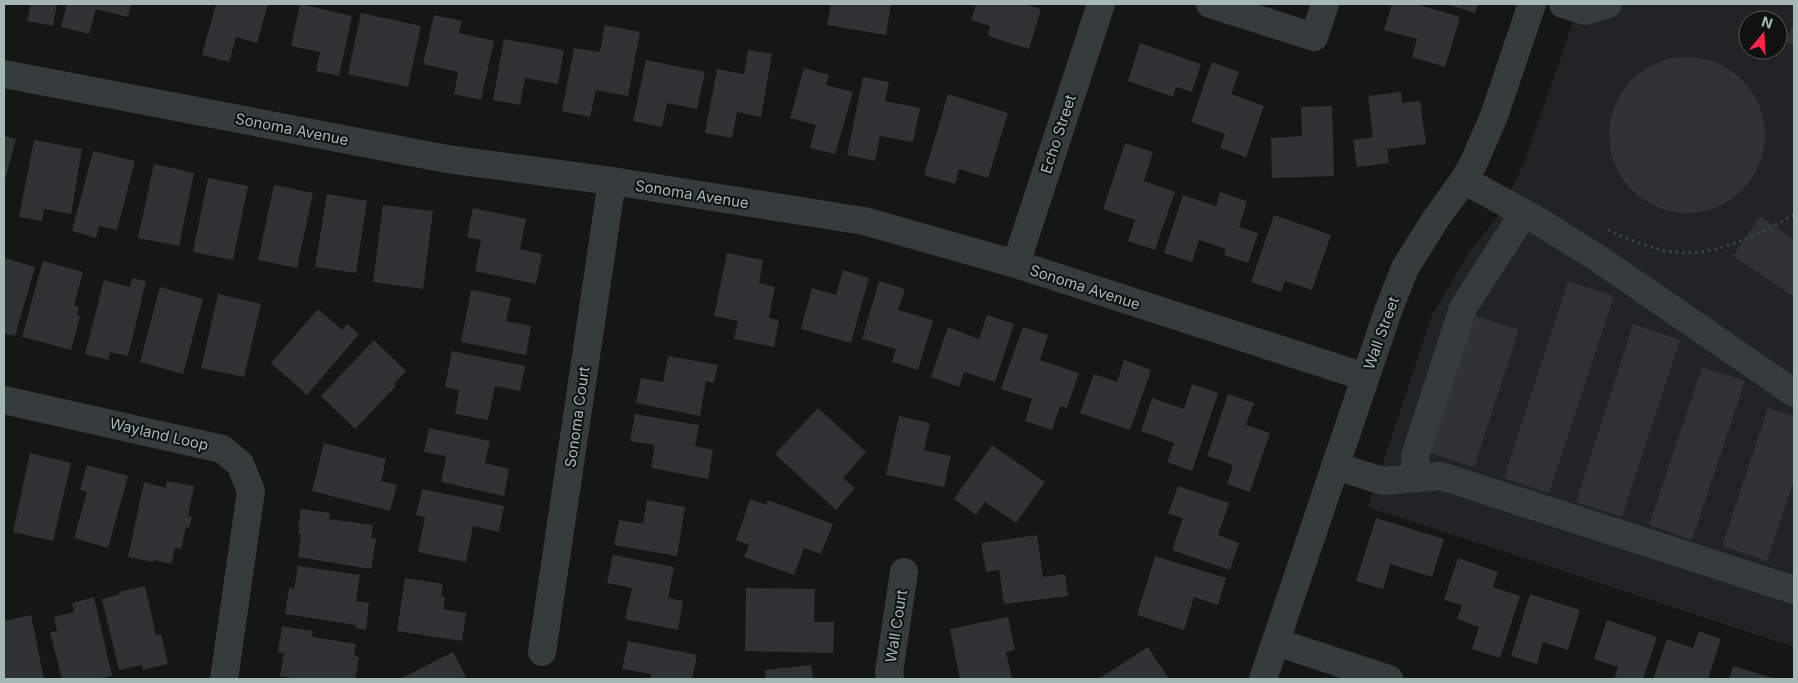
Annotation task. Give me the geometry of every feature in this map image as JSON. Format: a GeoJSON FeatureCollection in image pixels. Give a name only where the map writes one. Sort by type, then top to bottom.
{"type":"FeatureCollection","features":[{"type":"Feature","properties":{"kind":"street","name":"Echo Street"},"geometry":{"type":"LineString","coordinates":[[1016,264],[1101,4]]}},
{"type":"Feature","properties":{"kind":"street"},"geometry":{"type":"LineString","coordinates":[[1210,4],[1314,38],[1325,4]]}},
{"type":"Feature","properties":{"kind":"street","name":"Wall Street"},"geometry":{"type":"LineString","coordinates":[[1263,679],[1365,377],[1405,268],[1474,162],[1494,116],[1532,4]]}},
{"type":"Feature","properties":{"kind":"street"},"geometry":{"type":"LineString","coordinates":[[1563,4],[1586,10],[1608,4]]}},
{"type":"Feature","properties":{"kind":"street","name":"Sonoma Avenue"},"geometry":{"type":"LineString","coordinates":[[4,74],[447,159],[612,181],[864,221],[1016,264],[1365,377]]}},
{"type":"Feature","properties":{"kind":"street"},"geometry":{"type":"LineString","coordinates":[[1464,180],[1524,213],[1599,259],[1794,393]]}},
{"type":"Feature","properties":{"kind":"street","name":"Sonoma Court"},"geometry":{"type":"LineString","coordinates":[[542,652],[612,181]]}},
{"type":"Feature","properties":{"kind":"street"},"geometry":{"type":"LineString","coordinates":[[1416,478],[1415,456],[1463,308],[1524,213]]}},
{"type":"Feature","properties":{"kind":"street","name":"Wayland Loop"},"geometry":{"type":"LineString","coordinates":[[4,400],[222,448],[240,464],[251,490],[224,679]]}},
{"type":"Feature","properties":{"kind":"street"},"geometry":{"type":"LineString","coordinates":[[1335,466],[1384,480],[1441,476],[1794,590]]}},
{"type":"Feature","properties":{"kind":"street","name":"Wall Court"},"geometry":{"type":"LineString","coordinates":[[890,679],[889,672],[904,572]]}},
{"type":"Feature","properties":{"kind":"street"},"geometry":{"type":"LineString","coordinates":[[1276,642],[1389,679]]}},
{"type":"Feature","properties":{"kind":"path"},"geometry":{"type":"LineString","coordinates":[[1601,227],[1655,248],[1680,253],[1704,252],[1766,230],[1794,215]]}},
{"type":"Feature","properties":{"kind":"shaded area"},"geometry":{"type":"Polygon","coordinates":[[[1579,4],[1794,4],[1794,647],[1368,507],[1431,317],[1470,251],[1502,211],[1525,160],[1579,4]]]}},
{"type":"Feature","properties":{"kind":"building"},"geometry":{"type":"Polygon","coordinates":[[[31,4],[57,4],[53,26],[27,21],[31,4]]]}},
{"type":"Feature","properties":{"kind":"building"},"geometry":{"type":"Polygon","coordinates":[[[67,4],[131,4],[128,17],[96,9],[89,34],[61,27],[67,4]]]}},
{"type":"Feature","properties":{"kind":"building"},"geometry":{"type":"Polygon","coordinates":[[[216,4],[268,4],[257,43],[236,37],[229,62],[202,55],[216,4]]]}},
{"type":"Feature","properties":{"kind":"building"},"geometry":{"type":"Polygon","coordinates":[[[300,4],[352,16],[339,76],[316,71],[320,52],[291,46],[300,4]]]}},
{"type":"Feature","properties":{"kind":"building"},"geometry":{"type":"Polygon","coordinates":[[[831,4],[891,4],[886,35],[827,25],[831,4]]]}},
{"type":"Feature","properties":{"kind":"building"},"geometry":{"type":"Polygon","coordinates":[[[976,4],[1024,4],[1041,9],[1029,49],[988,36],[990,26],[971,20],[976,4]]]}},
{"type":"Feature","properties":{"kind":"building"},"geometry":{"type":"Polygon","coordinates":[[[1392,4],[1416,4],[1460,17],[1445,67],[1412,57],[1417,39],[1384,30],[1392,4]]]}},
{"type":"Feature","properties":{"kind":"building"},"geometry":{"type":"Polygon","coordinates":[[[1446,4],[1478,4],[1475,13],[1446,4]]]}},
{"type":"Feature","properties":{"kind":"building"},"geometry":{"type":"Polygon","coordinates":[[[361,13],[421,26],[408,87],[348,74],[361,13]]]}},
{"type":"Feature","properties":{"kind":"building"},"geometry":{"type":"Polygon","coordinates":[[[434,15],[462,21],[459,33],[494,41],[481,100],[454,94],[458,72],[423,64],[434,15]]]}},
{"type":"Feature","properties":{"kind":"building"},"geometry":{"type":"Polygon","coordinates":[[[1794,24],[1794,46],[1788,43],[1788,35],[1794,24]]]}},
{"type":"Feature","properties":{"kind":"building"},"geometry":{"type":"Polygon","coordinates":[[[605,25],[640,32],[628,96],[596,90],[590,117],[562,111],[574,48],[600,52],[605,25]]]}},
{"type":"Feature","properties":{"kind":"building"},"geometry":{"type":"Polygon","coordinates":[[[504,39],[564,50],[558,84],[525,78],[520,105],[493,100],[504,39]]]}},
{"type":"Feature","properties":{"kind":"building"},"geometry":{"type":"Polygon","coordinates":[[[1140,43],[1201,64],[1192,92],[1176,87],[1173,97],[1128,81],[1140,43]]]}},
{"type":"Feature","properties":{"kind":"building"},"geometry":{"type":"Polygon","coordinates":[[[748,50],[772,54],[761,117],[737,112],[732,138],[705,133],[717,69],[744,74],[748,50]]]}},
{"type":"Feature","properties":{"kind":"building"},"geometry":{"type":"Polygon","coordinates":[[[1679,57],[1695,57],[1710,60],[1724,66],[1747,85],[1756,98],[1762,112],[1765,135],[1764,150],[1756,172],[1737,195],[1724,204],[1710,210],[1695,213],[1679,213],[1664,210],[1650,204],[1627,185],[1618,172],[1612,158],[1609,143],[1609,127],[1612,112],[1618,98],[1637,75],[1650,66],[1664,60],[1679,57]]]}},
{"type":"Feature","properties":{"kind":"building"},"geometry":{"type":"Polygon","coordinates":[[[646,60],[705,72],[697,109],[667,103],[662,127],[633,121],[646,60]]]}},
{"type":"Feature","properties":{"kind":"building"},"geometry":{"type":"Polygon","coordinates":[[[1212,62],[1239,72],[1231,94],[1264,106],[1246,157],[1220,148],[1225,134],[1191,122],[1212,62]]]}},
{"type":"Feature","properties":{"kind":"building"},"geometry":{"type":"Polygon","coordinates":[[[804,68],[829,75],[826,85],[853,92],[835,154],[810,148],[816,125],[790,118],[804,68]]]}},
{"type":"Feature","properties":{"kind":"building"},"geometry":{"type":"Polygon","coordinates":[[[863,77],[889,82],[885,101],[920,108],[913,142],[880,136],[875,161],[847,155],[863,77]]]}},
{"type":"Feature","properties":{"kind":"building"},"geometry":{"type":"Polygon","coordinates":[[[1401,92],[1402,103],[1420,101],[1426,144],[1387,149],[1389,163],[1357,167],[1353,140],[1373,137],[1368,96],[1401,92]]]}},
{"type":"Feature","properties":{"kind":"building"},"geometry":{"type":"Polygon","coordinates":[[[948,94],[1008,113],[988,178],[959,169],[955,184],[924,175],[948,94]]]}},
{"type":"Feature","properties":{"kind":"building"},"geometry":{"type":"Polygon","coordinates":[[[1332,106],[1334,176],[1272,178],[1271,138],[1302,136],[1301,107],[1332,106]]]}},
{"type":"Feature","properties":{"kind":"building"},"geometry":{"type":"Polygon","coordinates":[[[4,136],[16,139],[4,183],[4,136]]]}},
{"type":"Feature","properties":{"kind":"building"},"geometry":{"type":"Polygon","coordinates":[[[34,140],[82,149],[71,214],[44,209],[42,221],[19,217],[34,140]]]}},
{"type":"Feature","properties":{"kind":"building"},"geometry":{"type":"Polygon","coordinates":[[[1125,143],[1153,152],[1144,181],[1175,192],[1155,250],[1128,241],[1135,220],[1103,209],[1125,143]]]}},
{"type":"Feature","properties":{"kind":"building"},"geometry":{"type":"Polygon","coordinates":[[[93,151],[135,161],[117,230],[99,226],[96,238],[72,231],[93,151]]]}},
{"type":"Feature","properties":{"kind":"building"},"geometry":{"type":"Polygon","coordinates":[[[154,164],[194,173],[179,246],[138,238],[154,164]]]}},
{"type":"Feature","properties":{"kind":"building"},"geometry":{"type":"Polygon","coordinates":[[[208,178],[248,186],[233,260],[193,252],[208,178]]]}},
{"type":"Feature","properties":{"kind":"building"},"geometry":{"type":"Polygon","coordinates":[[[274,185],[313,193],[297,268],[258,260],[274,185]]]}},
{"type":"Feature","properties":{"kind":"building"},"geometry":{"type":"Polygon","coordinates":[[[1220,192],[1247,201],[1239,227],[1258,233],[1248,263],[1224,255],[1226,249],[1199,240],[1192,262],[1164,253],[1183,195],[1216,206],[1220,192]]]}},
{"type":"Feature","properties":{"kind":"building"},"geometry":{"type":"Polygon","coordinates":[[[327,194],[367,201],[356,273],[315,267],[327,194]]]}},
{"type":"Feature","properties":{"kind":"building"},"geometry":{"type":"Polygon","coordinates":[[[383,205],[433,211],[423,289],[373,282],[383,205]]]}},
{"type":"Feature","properties":{"kind":"building"},"geometry":{"type":"Polygon","coordinates":[[[473,208],[526,219],[520,249],[542,254],[536,284],[475,271],[481,240],[467,237],[473,208]]]}},
{"type":"Feature","properties":{"kind":"building"},"geometry":{"type":"Polygon","coordinates":[[[1274,215],[1331,235],[1312,290],[1285,281],[1281,292],[1251,282],[1274,215]]]}},
{"type":"Feature","properties":{"kind":"building"},"geometry":{"type":"Polygon","coordinates":[[[1760,216],[1794,240],[1794,297],[1733,256],[1760,216]]]}},
{"type":"Feature","properties":{"kind":"building"},"geometry":{"type":"Polygon","coordinates":[[[727,253],[763,260],[759,283],[775,287],[769,318],[779,320],[774,347],[734,339],[738,321],[714,316],[727,253]]]}},
{"type":"Feature","properties":{"kind":"building"},"geometry":{"type":"Polygon","coordinates":[[[4,258],[35,267],[15,336],[4,333],[4,258]]]}},
{"type":"Feature","properties":{"kind":"building"},"geometry":{"type":"Polygon","coordinates":[[[43,261],[83,272],[74,305],[79,307],[77,315],[80,316],[71,350],[22,337],[43,261]]]}},
{"type":"Feature","properties":{"kind":"building"},"geometry":{"type":"Polygon","coordinates":[[[843,270],[869,278],[851,343],[801,329],[812,288],[836,295],[843,270]]]}},
{"type":"Feature","properties":{"kind":"building"},"geometry":{"type":"Polygon","coordinates":[[[132,278],[146,281],[128,356],[110,352],[108,360],[85,354],[104,280],[130,287],[132,278]]]}},
{"type":"Feature","properties":{"kind":"building"},"geometry":{"type":"Polygon","coordinates":[[[879,281],[905,289],[898,310],[933,320],[918,370],[892,362],[896,349],[862,339],[879,281]]]}},
{"type":"Feature","properties":{"kind":"building"},"geometry":{"type":"Polygon","coordinates":[[[1568,281],[1614,296],[1549,493],[1504,478],[1568,281]]]}},
{"type":"Feature","properties":{"kind":"building"},"geometry":{"type":"Polygon","coordinates":[[[160,287],[203,299],[183,374],[140,362],[160,287]]]}},
{"type":"Feature","properties":{"kind":"building"},"geometry":{"type":"Polygon","coordinates":[[[471,290],[511,298],[506,321],[531,326],[526,355],[461,342],[471,290]]]}},
{"type":"Feature","properties":{"kind":"building"},"geometry":{"type":"Polygon","coordinates":[[[218,294],[261,304],[244,377],[201,368],[218,294]]]}},
{"type":"Feature","properties":{"kind":"building"},"geometry":{"type":"Polygon","coordinates":[[[318,309],[342,330],[347,324],[359,334],[307,395],[271,363],[318,309]]]}},
{"type":"Feature","properties":{"kind":"building"},"geometry":{"type":"Polygon","coordinates":[[[987,315],[1014,324],[995,382],[964,372],[959,387],[931,377],[948,327],[979,339],[987,315]]]}},
{"type":"Feature","properties":{"kind":"building"},"geometry":{"type":"Polygon","coordinates":[[[1475,316],[1519,330],[1474,467],[1430,453],[1475,316]]]}},
{"type":"Feature","properties":{"kind":"building"},"geometry":{"type":"Polygon","coordinates":[[[1633,324],[1680,340],[1622,517],[1576,502],[1633,324]]]}},
{"type":"Feature","properties":{"kind":"building"},"geometry":{"type":"Polygon","coordinates":[[[1023,327],[1048,335],[1040,360],[1079,373],[1067,408],[1060,406],[1052,430],[1025,421],[1032,399],[1001,389],[1023,327]]]}},
{"type":"Feature","properties":{"kind":"building"},"geometry":{"type":"Polygon","coordinates":[[[374,340],[406,371],[394,384],[396,386],[355,429],[321,396],[374,340]]]}},
{"type":"Feature","properties":{"kind":"building"},"geometry":{"type":"Polygon","coordinates":[[[452,351],[525,366],[520,391],[495,386],[488,420],[455,414],[459,390],[445,387],[452,351]]]}},
{"type":"Feature","properties":{"kind":"building"},"geometry":{"type":"Polygon","coordinates":[[[668,356],[718,365],[714,383],[706,381],[700,416],[636,403],[641,378],[663,382],[668,356]]]}},
{"type":"Feature","properties":{"kind":"building"},"geometry":{"type":"Polygon","coordinates":[[[1124,360],[1151,370],[1130,430],[1080,413],[1094,374],[1117,382],[1124,360]]]}},
{"type":"Feature","properties":{"kind":"building"},"geometry":{"type":"Polygon","coordinates":[[[1702,367],[1745,381],[1692,540],[1649,525],[1702,367]]]}},
{"type":"Feature","properties":{"kind":"building"},"geometry":{"type":"Polygon","coordinates":[[[1192,384],[1218,393],[1192,471],[1167,462],[1174,443],[1141,431],[1152,398],[1184,409],[1192,384]]]}},
{"type":"Feature","properties":{"kind":"building"},"geometry":{"type":"Polygon","coordinates":[[[1228,394],[1254,403],[1246,425],[1270,433],[1250,492],[1227,484],[1233,465],[1207,456],[1228,394]]]}},
{"type":"Feature","properties":{"kind":"building"},"geometry":{"type":"Polygon","coordinates":[[[818,408],[866,452],[843,478],[855,488],[836,510],[775,454],[818,408]]]}},
{"type":"Feature","properties":{"kind":"building"},"geometry":{"type":"Polygon","coordinates":[[[1768,408],[1794,416],[1794,481],[1767,561],[1722,546],[1768,408]]]}},
{"type":"Feature","properties":{"kind":"building"},"geometry":{"type":"Polygon","coordinates":[[[635,414],[699,425],[695,446],[713,450],[708,479],[651,468],[655,445],[630,441],[635,414]]]}},
{"type":"Feature","properties":{"kind":"building"},"geometry":{"type":"Polygon","coordinates":[[[899,416],[930,423],[924,450],[951,456],[944,487],[886,475],[899,416]]]}},
{"type":"Feature","properties":{"kind":"building"},"geometry":{"type":"Polygon","coordinates":[[[429,428],[490,441],[485,463],[509,469],[504,496],[441,482],[446,456],[424,452],[429,428]]]}},
{"type":"Feature","properties":{"kind":"building"},"geometry":{"type":"Polygon","coordinates":[[[324,443],[386,459],[381,481],[397,485],[390,511],[312,491],[324,443]]]}},
{"type":"Feature","properties":{"kind":"building"},"geometry":{"type":"Polygon","coordinates":[[[992,445],[1045,482],[1016,523],[985,502],[976,515],[954,499],[992,445]]]}},
{"type":"Feature","properties":{"kind":"building"},"geometry":{"type":"Polygon","coordinates":[[[30,453],[71,463],[53,541],[13,532],[30,453]]]}},
{"type":"Feature","properties":{"kind":"building"},"geometry":{"type":"Polygon","coordinates":[[[87,465],[128,476],[108,548],[74,538],[87,492],[80,490],[87,465]]]}},
{"type":"Feature","properties":{"kind":"building"},"geometry":{"type":"Polygon","coordinates":[[[167,481],[194,486],[188,516],[192,517],[189,528],[186,527],[181,549],[175,548],[171,564],[128,557],[144,482],[166,488],[167,481]]]}},
{"type":"Feature","properties":{"kind":"building"},"geometry":{"type":"Polygon","coordinates":[[[1178,486],[1229,503],[1218,535],[1239,543],[1230,570],[1172,550],[1183,518],[1168,514],[1178,486]]]}},
{"type":"Feature","properties":{"kind":"building"},"geometry":{"type":"Polygon","coordinates":[[[422,489],[504,506],[499,532],[473,526],[466,562],[418,552],[425,517],[416,515],[422,489]]]}},
{"type":"Feature","properties":{"kind":"building"},"geometry":{"type":"Polygon","coordinates":[[[750,499],[766,505],[768,500],[833,524],[821,554],[804,548],[794,575],[744,557],[749,545],[736,540],[750,499]]]}},
{"type":"Feature","properties":{"kind":"building"},"geometry":{"type":"Polygon","coordinates":[[[647,500],[685,507],[677,556],[614,545],[619,520],[643,524],[647,500]]]}},
{"type":"Feature","properties":{"kind":"building"},"geometry":{"type":"Polygon","coordinates":[[[301,509],[330,513],[329,519],[373,525],[371,538],[376,539],[371,569],[298,557],[301,535],[298,534],[300,527],[298,527],[301,509]]]}},
{"type":"Feature","properties":{"kind":"building"},"geometry":{"type":"Polygon","coordinates":[[[1376,518],[1444,539],[1432,577],[1390,564],[1383,589],[1356,581],[1376,518]]]}},
{"type":"Feature","properties":{"kind":"building"},"geometry":{"type":"Polygon","coordinates":[[[1037,535],[1043,577],[1065,574],[1068,596],[1004,604],[999,570],[986,572],[981,543],[1037,535]]]}},
{"type":"Feature","properties":{"kind":"building"},"geometry":{"type":"Polygon","coordinates":[[[613,555],[674,567],[668,598],[683,601],[678,630],[625,619],[632,588],[607,583],[613,555]]]}},
{"type":"Feature","properties":{"kind":"building"},"geometry":{"type":"Polygon","coordinates":[[[1155,556],[1226,578],[1218,605],[1194,597],[1184,630],[1137,615],[1155,556]]]}},
{"type":"Feature","properties":{"kind":"building"},"geometry":{"type":"Polygon","coordinates":[[[1458,558],[1498,572],[1493,587],[1520,596],[1500,658],[1472,649],[1479,627],[1457,619],[1462,605],[1444,600],[1458,558]]]}},
{"type":"Feature","properties":{"kind":"building"},"geometry":{"type":"Polygon","coordinates":[[[298,566],[360,575],[356,601],[369,603],[366,630],[355,628],[356,625],[285,614],[289,588],[294,589],[298,566]]]}},
{"type":"Feature","properties":{"kind":"building"},"geometry":{"type":"Polygon","coordinates":[[[405,578],[443,584],[441,597],[445,597],[443,609],[466,613],[462,641],[397,631],[405,578]]]}},
{"type":"Feature","properties":{"kind":"building"},"geometry":{"type":"Polygon","coordinates":[[[145,586],[156,635],[161,634],[168,664],[143,670],[142,665],[119,670],[102,599],[120,594],[119,592],[145,586]]]}},
{"type":"Feature","properties":{"kind":"building"},"geometry":{"type":"Polygon","coordinates":[[[746,588],[815,589],[814,622],[834,622],[833,653],[745,651],[746,588]]]}},
{"type":"Feature","properties":{"kind":"building"},"geometry":{"type":"Polygon","coordinates":[[[1530,594],[1580,610],[1568,650],[1543,642],[1537,664],[1511,656],[1530,594]]]}},
{"type":"Feature","properties":{"kind":"building"},"geometry":{"type":"Polygon","coordinates":[[[94,597],[112,676],[96,679],[62,679],[50,632],[57,631],[54,617],[74,612],[72,603],[94,597]]]}},
{"type":"Feature","properties":{"kind":"building"},"geometry":{"type":"Polygon","coordinates":[[[31,615],[44,679],[4,679],[4,621],[31,615]]]}},
{"type":"Feature","properties":{"kind":"building"},"geometry":{"type":"Polygon","coordinates":[[[1008,617],[1015,650],[1006,652],[1012,679],[960,679],[950,629],[1008,617]]]}},
{"type":"Feature","properties":{"kind":"building"},"geometry":{"type":"Polygon","coordinates":[[[1607,620],[1657,637],[1643,679],[1614,679],[1618,667],[1594,659],[1607,620]]]}},
{"type":"Feature","properties":{"kind":"building"},"geometry":{"type":"Polygon","coordinates":[[[282,626],[313,631],[312,637],[356,644],[354,656],[359,657],[355,679],[299,679],[280,676],[284,653],[278,652],[282,626]]]}},
{"type":"Feature","properties":{"kind":"building"},"geometry":{"type":"Polygon","coordinates":[[[1699,631],[1721,639],[1708,679],[1653,679],[1667,639],[1693,648],[1699,631]]]}},
{"type":"Feature","properties":{"kind":"building"},"geometry":{"type":"Polygon","coordinates":[[[628,641],[697,655],[692,679],[650,679],[651,674],[622,669],[628,641]]]}},
{"type":"Feature","properties":{"kind":"building"},"geometry":{"type":"Polygon","coordinates":[[[1148,647],[1169,679],[1098,679],[1148,647]]]}},
{"type":"Feature","properties":{"kind":"building"},"geometry":{"type":"Polygon","coordinates":[[[453,652],[466,677],[462,679],[400,679],[453,652]]]}},
{"type":"Feature","properties":{"kind":"building"},"geometry":{"type":"Polygon","coordinates":[[[811,665],[813,679],[766,679],[765,670],[811,665]]]}},
{"type":"Feature","properties":{"kind":"building"},"geometry":{"type":"Polygon","coordinates":[[[1733,666],[1777,679],[1729,679],[1733,666]]]}}]}
